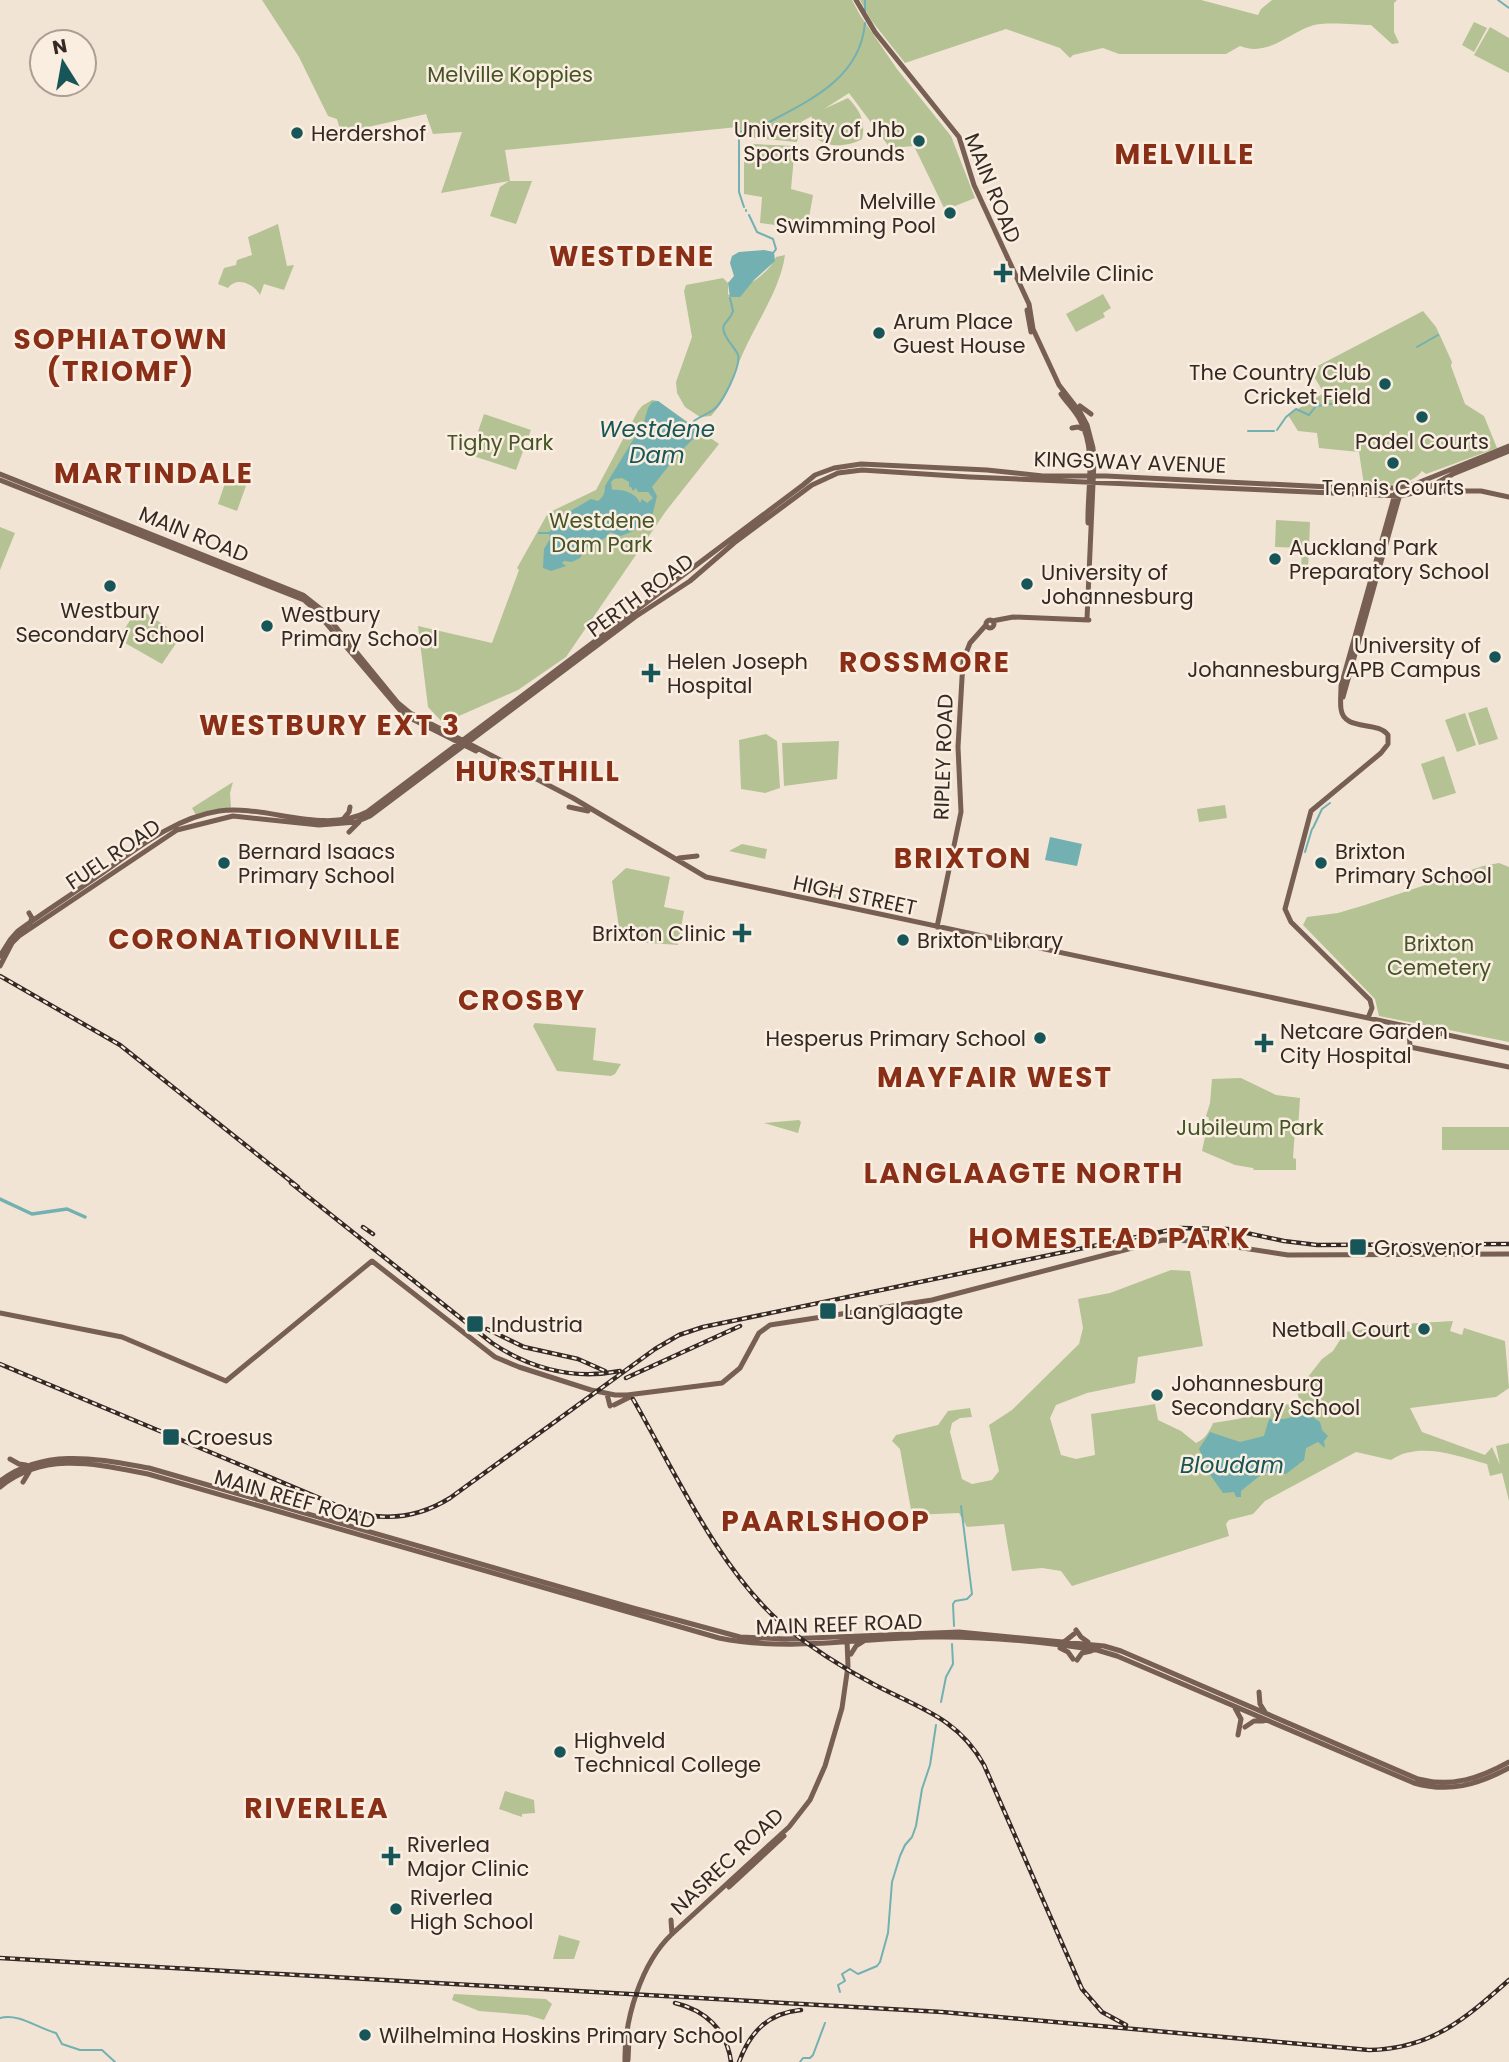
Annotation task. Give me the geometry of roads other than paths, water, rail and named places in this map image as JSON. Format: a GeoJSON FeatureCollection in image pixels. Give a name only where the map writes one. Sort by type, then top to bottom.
{"type":"FeatureCollection","features":[{"type":"Feature","properties":{"kind":"main road","name":"MAIN ROAD"},"geometry":{"type":"LineString","coordinates":[[855,0],[870,27],[958,139],[972,187],[1026,305],[1032,330]]}},
{"type":"Feature","properties":{"kind":"main road"},"geometry":{"type":"LineString","coordinates":[[1032,330],[1059,385],[1072,401],[1093,444],[1091,495]]}},
{"type":"Feature","properties":{"kind":"main road"},"geometry":{"type":"LineString","coordinates":[[1032,330],[1056,386],[1086,428],[1092,463],[1106,476]]}},
{"type":"Feature","properties":{"kind":"main road"},"geometry":{"type":"LineString","coordinates":[[1072,401],[1091,416],[1086,428]]}},
{"type":"Feature","properties":{"kind":"main road"},"geometry":{"type":"LineString","coordinates":[[1072,428],[1086,428]]}},
{"type":"Feature","properties":{"kind":"main road","name":"KINGSWAY AVENUE"},"geometry":{"type":"LineString","coordinates":[[838,473],[862,470],[1073,482],[1106,476],[1397,488],[1509,449]]}},
{"type":"Feature","properties":{"kind":"main road","name":"KINGSWAY AVENUE"},"geometry":{"type":"LineString","coordinates":[[815,475],[834,468],[861,464],[1077,475],[1107,484],[1397,496],[1416,494],[1509,449]]}},
{"type":"Feature","properties":{"kind":"main road"},"geometry":{"type":"LineString","coordinates":[[1077,475],[1083,473],[1092,463]]}},
{"type":"Feature","properties":{"kind":"main road"},"geometry":{"type":"LineString","coordinates":[[1442,472],[1448,487],[1454,491],[1481,491],[1509,498]]}},
{"type":"Feature","properties":{"kind":"main road","name":"PERTH ROAD"},"geometry":{"type":"LineString","coordinates":[[464,742],[479,734],[635,617],[690,581],[734,543],[808,488],[838,473]]}},
{"type":"Feature","properties":{"kind":"main road","name":"PERTH ROAD"},"geometry":{"type":"LineString","coordinates":[[464,742],[815,475]]}},
{"type":"Feature","properties":{"kind":"main road"},"geometry":{"type":"LineString","coordinates":[[931,475],[938,481],[949,476]]}},
{"type":"Feature","properties":{"kind":"main road","name":"MAIN ROAD"},"geometry":{"type":"LineString","coordinates":[[0,477],[297,595],[314,609],[404,715],[449,736]]}},
{"type":"Feature","properties":{"kind":"main road"},"geometry":{"type":"LineString","coordinates":[[1305,486],[1311,478]]}},
{"type":"Feature","properties":{"kind":"main road"},"geometry":{"type":"LineString","coordinates":[[1073,482],[1091,495]]}},
{"type":"Feature","properties":{"kind":"main road"},"geometry":{"type":"LineString","coordinates":[[1091,495],[1107,484]]}},
{"type":"Feature","properties":{"kind":"main road"},"geometry":{"type":"LineString","coordinates":[[1434,485],[1450,494],[1509,498]]}},
{"type":"Feature","properties":{"kind":"main road"},"geometry":{"type":"LineString","coordinates":[[1365,1021],[1372,1005],[1368,998],[1289,920],[1286,911],[1311,811],[1381,753],[1388,744],[1388,735],[1382,729],[1346,720],[1341,710],[1397,488]]}},
{"type":"Feature","properties":{"kind":"main road","name":"RIPLEY ROAD"},"geometry":{"type":"LineString","coordinates":[[936,927],[961,812],[958,747],[962,667],[967,648],[979,632],[1002,619],[1017,617],[1087,620],[1091,495]]}},
{"type":"Feature","properties":{"kind":"main road"},"geometry":{"type":"LineString","coordinates":[[479,734],[477,742],[481,750]]}},
{"type":"Feature","properties":{"kind":"main road"},"geometry":{"type":"LineString","coordinates":[[449,736],[481,750],[622,826],[706,878]]}},
{"type":"Feature","properties":{"kind":"main road"},"geometry":{"type":"LineString","coordinates":[[449,736],[706,878]]}},
{"type":"Feature","properties":{"kind":"main road"},"geometry":{"type":"LineString","coordinates":[[448,750],[449,736]]}},
{"type":"Feature","properties":{"kind":"main road"},"geometry":{"type":"LineString","coordinates":[[464,742],[372,815],[362,817],[351,808],[343,821],[349,833],[362,817],[448,750],[464,742]]}},
{"type":"Feature","properties":{"kind":"main road"},"geometry":{"type":"LineString","coordinates":[[569,807],[588,811]]}},
{"type":"Feature","properties":{"kind":"main road","name":"FUEL ROAD"},"geometry":{"type":"LineString","coordinates":[[0,956],[11,937],[30,923],[164,832],[193,817],[227,810],[310,820],[343,821]]}},
{"type":"Feature","properties":{"kind":"main road","name":"FUEL ROAD"},"geometry":{"type":"LineString","coordinates":[[0,966],[12,943],[19,936],[173,832],[233,816],[316,825],[362,817]]}},
{"type":"Feature","properties":{"kind":"main road"},"geometry":{"type":"LineString","coordinates":[[666,853],[681,859],[697,856]]}},
{"type":"Feature","properties":{"kind":"main road","name":"HIGH STREET"},"geometry":{"type":"LineString","coordinates":[[706,878],[1244,993]]}},
{"type":"Feature","properties":{"kind":"main road"},"geometry":{"type":"LineString","coordinates":[[29,913],[32,920],[30,923]]}},
{"type":"Feature","properties":{"kind":"main road"},"geometry":{"type":"LineString","coordinates":[[1244,993],[1365,1021]]}},
{"type":"Feature","properties":{"kind":"main road"},"geometry":{"type":"LineString","coordinates":[[1244,993],[1365,1021],[1509,1048]]}},
{"type":"Feature","properties":{"kind":"main road"},"geometry":{"type":"LineString","coordinates":[[1409,1028],[1410,1047],[1509,1068]]}},
{"type":"Feature","properties":{"kind":"main road"},"geometry":{"type":"LineString","coordinates":[[0,1313],[122,1337],[226,1381],[372,1261],[489,1353],[519,1367],[591,1390],[627,1395],[716,1384],[726,1380],[740,1367],[759,1332],[770,1325],[932,1300],[1166,1239],[1288,1255],[1509,1254]]}},
{"type":"Feature","properties":{"kind":"main road"},"geometry":{"type":"LineString","coordinates":[[605,1393],[612,1405],[624,1399],[654,1392]]}},
{"type":"Feature","properties":{"kind":"main road","name":"MAIN REEF ROAD"},"geometry":{"type":"LineString","coordinates":[[0,1481],[44,1460],[71,1457],[169,1475],[267,1501],[327,1522]]}},
{"type":"Feature","properties":{"kind":"main road"},"geometry":{"type":"LineString","coordinates":[[10,1459],[30,1467],[21,1484],[10,1480]]}},
{"type":"Feature","properties":{"kind":"main road","name":"MAIN REEF ROAD"},"geometry":{"type":"LineString","coordinates":[[0,1487],[30,1467]]}},
{"type":"Feature","properties":{"kind":"main road","name":"MAIN REEF ROAD"},"geometry":{"type":"LineString","coordinates":[[169,1475],[743,1643],[804,1644],[959,1632],[1091,1644],[1121,1651],[1404,1774],[1427,1781],[1462,1781],[1485,1774],[1509,1762]]}},
{"type":"Feature","properties":{"kind":"main road"},"geometry":{"type":"LineString","coordinates":[[245,1496],[261,1488],[267,1501]]}},
{"type":"Feature","properties":{"kind":"main road","name":"MAIN REEF ROAD"},"geometry":{"type":"LineString","coordinates":[[437,1554],[533,1585],[651,1616]]}},
{"type":"Feature","properties":{"kind":"main road"},"geometry":{"type":"LineString","coordinates":[[533,1585],[534,1593]]}},
{"type":"Feature","properties":{"kind":"main road","name":"MAIN REEF ROAD"},"geometry":{"type":"LineString","coordinates":[[663,1620],[740,1637],[867,1640],[962,1637],[1097,1650],[1117,1656],[1410,1782],[1451,1788],[1471,1785],[1509,1768]]}},
{"type":"Feature","properties":{"kind":"main road"},"geometry":{"type":"LineString","coordinates":[[1064,1642],[1075,1632],[1091,1644]]}},
{"type":"Feature","properties":{"kind":"main road","name":"NASREC ROAD"},"geometry":{"type":"LineString","coordinates":[[626,2062],[632,2020],[654,1958],[673,1937],[785,1835],[804,1814],[816,1794],[837,1738],[849,1675],[848,1639]]}},
{"type":"Feature","properties":{"kind":"main road"},"geometry":{"type":"LineString","coordinates":[[831,1642],[850,1655],[857,1645],[867,1640]]}},
{"type":"Feature","properties":{"kind":"main road"},"geometry":{"type":"LineString","coordinates":[[1054,1646],[1066,1650],[1075,1659],[1085,1652],[1097,1650]]}},
{"type":"Feature","properties":{"kind":"main road","name":"NASREC ROAD"},"geometry":{"type":"LineString","coordinates":[[626,2062],[629,2019],[644,1973],[656,1950],[783,1833],[806,1806],[832,1747],[849,1675]]}},
{"type":"Feature","properties":{"kind":"main road"},"geometry":{"type":"LineString","coordinates":[[1259,1692],[1260,1704],[1270,1716]]}},
{"type":"Feature","properties":{"kind":"main road"},"geometry":{"type":"LineString","coordinates":[[1229,1704],[1240,1716],[1238,1735]]}},
{"type":"Feature","properties":{"kind":"main road"},"geometry":{"type":"LineString","coordinates":[[1245,1727],[1259,1721],[1279,1726]]}},
{"type":"Feature","properties":{"kind":"main road"},"geometry":{"type":"LineString","coordinates":[[671,1920],[672,1934]]}},
{"type":"Feature","properties":{"kind":"water"},"geometry":{"type":"Polygon","coordinates":[[[739,252],[774,252],[775,261],[740,297],[730,297],[728,283],[734,276],[730,263],[732,256],[739,252]]]}},
{"type":"Feature","properties":{"kind":"water","name":"Westdene Dam"},"geometry":{"type":"Polygon","coordinates":[[[658,401],[700,432],[678,454],[652,487],[657,496],[652,517],[621,536],[610,532],[607,537],[586,548],[580,558],[572,562],[564,561],[562,563],[566,566],[551,571],[543,568],[544,549],[550,539],[549,532],[567,513],[591,499],[598,501],[602,498],[605,486],[644,422],[652,402],[658,401]],[[622,478],[611,482],[612,490],[629,492],[640,503],[642,499],[647,503],[653,498],[648,492],[638,492],[636,488],[633,491],[629,482],[622,478]]]}},
{"type":"Feature","properties":{"kind":"water"},"geometry":{"type":"Polygon","coordinates":[[[1050,837],[1082,844],[1077,866],[1045,860],[1050,837]]]}},
{"type":"Feature","properties":{"kind":"water","name":"Bloudam"},"geometry":{"type":"Polygon","coordinates":[[[1308,1414],[1320,1422],[1322,1430],[1328,1436],[1324,1441],[1325,1448],[1318,1442],[1306,1448],[1304,1460],[1286,1474],[1263,1473],[1241,1491],[1241,1497],[1236,1497],[1234,1492],[1223,1493],[1211,1476],[1199,1449],[1210,1432],[1240,1442],[1264,1436],[1269,1419],[1308,1414]]]}},
{"type":"Feature","properties":{"kind":"waterway"},"geometry":{"type":"LineString","coordinates":[[865,0],[865,12]]}},
{"type":"Feature","properties":{"kind":"waterway"},"geometry":{"type":"LineString","coordinates":[[1498,0],[1509,8]]}},
{"type":"Feature","properties":{"kind":"waterway"},"geometry":{"type":"LineString","coordinates":[[744,207],[739,192],[739,133],[758,128],[810,99],[841,76],[861,43],[865,23]]}},
{"type":"Feature","properties":{"kind":"waterway"},"geometry":{"type":"LineString","coordinates":[[749,215],[757,232],[773,239],[776,249],[774,252]]}},
{"type":"Feature","properties":{"kind":"waterway"},"geometry":{"type":"LineString","coordinates":[[694,421],[711,411],[722,400],[737,367],[738,355],[723,329],[733,311],[730,298]]}},
{"type":"Feature","properties":{"kind":"waterway"},"geometry":{"type":"LineString","coordinates":[[1417,347],[1438,335]]}},
{"type":"Feature","properties":{"kind":"waterway"},"geometry":{"type":"LineString","coordinates":[[1277,430],[1296,409],[1309,415],[1316,406],[1338,403]]}},
{"type":"Feature","properties":{"kind":"waterway"},"geometry":{"type":"LineString","coordinates":[[1248,431],[1274,431]]}},
{"type":"Feature","properties":{"kind":"waterway"},"geometry":{"type":"LineString","coordinates":[[539,533],[549,533]]}},
{"type":"Feature","properties":{"kind":"waterway"},"geometry":{"type":"LineString","coordinates":[[1313,828],[1322,809],[1330,803]]}},
{"type":"Feature","properties":{"kind":"waterway"},"geometry":{"type":"LineString","coordinates":[[1305,852],[1312,829]]}},
{"type":"Feature","properties":{"kind":"waterway"},"geometry":{"type":"LineString","coordinates":[[0,1199],[32,1214],[67,1209],[85,1217]]}},
{"type":"Feature","properties":{"kind":"waterway"},"geometry":{"type":"LineString","coordinates":[[954,1626],[953,1604],[972,1594],[961,1506]]}},
{"type":"Feature","properties":{"kind":"waterway"},"geometry":{"type":"LineString","coordinates":[[941,1702],[946,1677],[953,1664],[952,1644]]}},
{"type":"Feature","properties":{"kind":"waterway"},"geometry":{"type":"LineString","coordinates":[[840,1992],[838,1985],[845,1981],[842,1974],[850,1969],[858,1974],[880,1962],[888,1933],[892,1882],[900,1856],[916,1826],[936,1725]]}},
{"type":"Feature","properties":{"kind":"waterway"},"geometry":{"type":"LineString","coordinates":[[0,2018],[14,2018],[56,2033],[62,2044],[80,2050],[102,2050],[115,2062]]}},
{"type":"Feature","properties":{"kind":"waterway"},"geometry":{"type":"LineString","coordinates":[[800,2062],[813,2055],[825,2023]]}},
{"type":"Feature","properties":{"kind":"railway"},"geometry":{"type":"LineString","coordinates":[[0,976],[120,1045],[298,1187]]}},
{"type":"Feature","properties":{"kind":"railway"},"geometry":{"type":"LineString","coordinates":[[291,1183],[492,1343],[507,1352],[538,1366],[570,1373],[620,1371]]}},
{"type":"Feature","properties":{"kind":"railway"},"geometry":{"type":"LineString","coordinates":[[363,1227],[373,1234]]}},
{"type":"Feature","properties":{"kind":"railway"},"geometry":{"type":"LineString","coordinates":[[0,1364],[348,1510],[388,1517],[413,1514],[450,1498],[655,1349],[679,1335],[703,1327],[1180,1228],[1228,1229],[1317,1245],[1509,1244]]}},
{"type":"Feature","properties":{"kind":"railway"},"geometry":{"type":"LineString","coordinates":[[626,1378],[740,1326]]}},
{"type":"Feature","properties":{"kind":"railway"},"geometry":{"type":"LineString","coordinates":[[487,1329],[524,1347],[578,1359],[605,1371]]}},
{"type":"Feature","properties":{"kind":"railway"},"geometry":{"type":"LineString","coordinates":[[633,1399],[699,1518],[759,1601],[782,1624],[815,1649],[863,1678],[936,1716],[950,1725],[974,1749],[984,1765],[1082,1989],[1102,2012],[1126,2025]]}},
{"type":"Feature","properties":{"kind":"railway"},"geometry":{"type":"LineString","coordinates":[[0,1958],[942,2012],[1369,2050],[1391,2048],[1429,2038],[1462,2019],[1509,1980]]}},
{"type":"Feature","properties":{"kind":"railway"},"geometry":{"type":"LineString","coordinates":[[675,2003],[696,2011],[713,2023],[725,2040],[731,2062]]}},
{"type":"Feature","properties":{"kind":"railway"},"geometry":{"type":"LineString","coordinates":[[739,2062],[743,2051],[762,2026],[779,2015],[801,2010]]}},
{"type":"Feature","properties":{"kind":"place","name":"Herdershof"},"geometry":{"type":"Point","coordinates":[297,133]}},
{"type":"Feature","properties":{"kind":"place","name":"University of Jhb Sports Grounds"},"geometry":{"type":"Point","coordinates":[919,141]}},
{"type":"Feature","properties":{"kind":"place","name":"Melville Swimming Pool"},"geometry":{"type":"Point","coordinates":[950,213]}},
{"type":"Feature","properties":{"kind":"place","name":"Melvile Clinic"},"geometry":{"type":"Point","coordinates":[1003,273]}},
{"type":"Feature","properties":{"kind":"place","name":"Arum Place Guest House"},"geometry":{"type":"Point","coordinates":[879,333]}},
{"type":"Feature","properties":{"kind":"place","name":"The Country Club Cricket Field"},"geometry":{"type":"Point","coordinates":[1385,384]}},
{"type":"Feature","properties":{"kind":"place","name":"Padel Courts"},"geometry":{"type":"Point","coordinates":[1422,417]}},
{"type":"Feature","properties":{"kind":"place","name":"Tennis Courts"},"geometry":{"type":"Point","coordinates":[1393,463]}},
{"type":"Feature","properties":{"kind":"place","name":"Auckland Park Preparatory School"},"geometry":{"type":"Point","coordinates":[1275,559]}},
{"type":"Feature","properties":{"kind":"place","name":"University of Johannesburg"},"geometry":{"type":"Point","coordinates":[1027,584]}},
{"type":"Feature","properties":{"kind":"place","name":"Westbury Secondary School"},"geometry":{"type":"Point","coordinates":[110,586]}},
{"type":"Feature","properties":{"kind":"place","name":"Westbury Primary School"},"geometry":{"type":"Point","coordinates":[267,626]}},
{"type":"Feature","properties":{"kind":"place","name":"University of Johannesburg APB Campus"},"geometry":{"type":"Point","coordinates":[1495,657]}},
{"type":"Feature","properties":{"kind":"place","name":"Helen Joseph Hospital"},"geometry":{"type":"Point","coordinates":[651,673]}},
{"type":"Feature","properties":{"kind":"place","name":"Bernard Isaacs Primary School"},"geometry":{"type":"Point","coordinates":[224,863]}},
{"type":"Feature","properties":{"kind":"place","name":"Brixton Primary School"},"geometry":{"type":"Point","coordinates":[1321,863]}},
{"type":"Feature","properties":{"kind":"place","name":"Brixton Clinic"},"geometry":{"type":"Point","coordinates":[742,933]}},
{"type":"Feature","properties":{"kind":"place","name":"Brixton Library"},"geometry":{"type":"Point","coordinates":[903,940]}},
{"type":"Feature","properties":{"kind":"place","name":"Hesperus Primary School"},"geometry":{"type":"Point","coordinates":[1040,1038]}},
{"type":"Feature","properties":{"kind":"place","name":"Netcare Garden City Hospital"},"geometry":{"type":"Point","coordinates":[1264,1043]}},
{"type":"Feature","properties":{"kind":"place","name":"Grosvenor"},"geometry":{"type":"Point","coordinates":[1358,1247]}},
{"type":"Feature","properties":{"kind":"place","name":"Langlaagte"},"geometry":{"type":"Point","coordinates":[828,1311]}},
{"type":"Feature","properties":{"kind":"place","name":"Industria"},"geometry":{"type":"Point","coordinates":[475,1324]}},
{"type":"Feature","properties":{"kind":"place","name":"Netball Court"},"geometry":{"type":"Point","coordinates":[1424,1329]}},
{"type":"Feature","properties":{"kind":"place","name":"Johannesburg Secondary School"},"geometry":{"type":"Point","coordinates":[1157,1395]}},
{"type":"Feature","properties":{"kind":"place","name":"Croesus"},"geometry":{"type":"Point","coordinates":[171,1437]}},
{"type":"Feature","properties":{"kind":"place","name":"Highveld Technical College"},"geometry":{"type":"Point","coordinates":[560,1752]}},
{"type":"Feature","properties":{"kind":"place","name":"Riverlea Major Clinic"},"geometry":{"type":"Point","coordinates":[391,1856]}},
{"type":"Feature","properties":{"kind":"place","name":"Riverlea High School"},"geometry":{"type":"Point","coordinates":[396,1909]}},
{"type":"Feature","properties":{"kind":"place","name":"Wilhelmina Hoskins Primary School"},"geometry":{"type":"Point","coordinates":[365,2035]}},
{"type":"Feature","properties":{"kind":"district","name":"MELVILLE"},"geometry":{"type":"Point","coordinates":[1185,154]}},
{"type":"Feature","properties":{"kind":"district","name":"WESTDENE"},"geometry":{"type":"Point","coordinates":[632,256]}},
{"type":"Feature","properties":{"kind":"district","name":"SOPHIATOWN (TRIOMF)"},"geometry":{"type":"Point","coordinates":[121,355]}},
{"type":"Feature","properties":{"kind":"district","name":"MARTINDALE"},"geometry":{"type":"Point","coordinates":[154,473]}},
{"type":"Feature","properties":{"kind":"district","name":"ROSSMORE"},"geometry":{"type":"Point","coordinates":[925,662]}},
{"type":"Feature","properties":{"kind":"district","name":"WESTBURY EXT 3"},"geometry":{"type":"Point","coordinates":[330,725]}},
{"type":"Feature","properties":{"kind":"district","name":"HURSTHILL"},"geometry":{"type":"Point","coordinates":[538,771]}},
{"type":"Feature","properties":{"kind":"district","name":"BRIXTON"},"geometry":{"type":"Point","coordinates":[963,858]}},
{"type":"Feature","properties":{"kind":"district","name":"CORONATIONVILLE"},"geometry":{"type":"Point","coordinates":[255,939]}},
{"type":"Feature","properties":{"kind":"district","name":"CROSBY"},"geometry":{"type":"Point","coordinates":[522,1000]}},
{"type":"Feature","properties":{"kind":"district","name":"MAYFAIR WEST"},"geometry":{"type":"Point","coordinates":[995,1077]}},
{"type":"Feature","properties":{"kind":"district","name":"LANGLAAGTE NORTH"},"geometry":{"type":"Point","coordinates":[1024,1173]}},
{"type":"Feature","properties":{"kind":"district","name":"HOMESTEAD PARK"},"geometry":{"type":"Point","coordinates":[1110,1238]}},
{"type":"Feature","properties":{"kind":"district","name":"PAARLSHOOP"},"geometry":{"type":"Point","coordinates":[826,1521]}},
{"type":"Feature","properties":{"kind":"district","name":"RIVERLEA"},"geometry":{"type":"Point","coordinates":[317,1808]}},
{"type":"Feature","properties":{"kind":"park label","name":"Melville Koppies"},"geometry":{"type":"Point","coordinates":[510,74]}},
{"type":"Feature","properties":{"kind":"park label","name":"Tighy Park"},"geometry":{"type":"Point","coordinates":[500,442]}},
{"type":"Feature","properties":{"kind":"park label","name":"Westdene Dam Park"},"geometry":{"type":"Point","coordinates":[602,532]}},
{"type":"Feature","properties":{"kind":"park label","name":"Brixton Cemetery"},"geometry":{"type":"Point","coordinates":[1439,955]}},
{"type":"Feature","properties":{"kind":"park label","name":"Jubileum Park"},"geometry":{"type":"Point","coordinates":[1250,1127]}}]}
